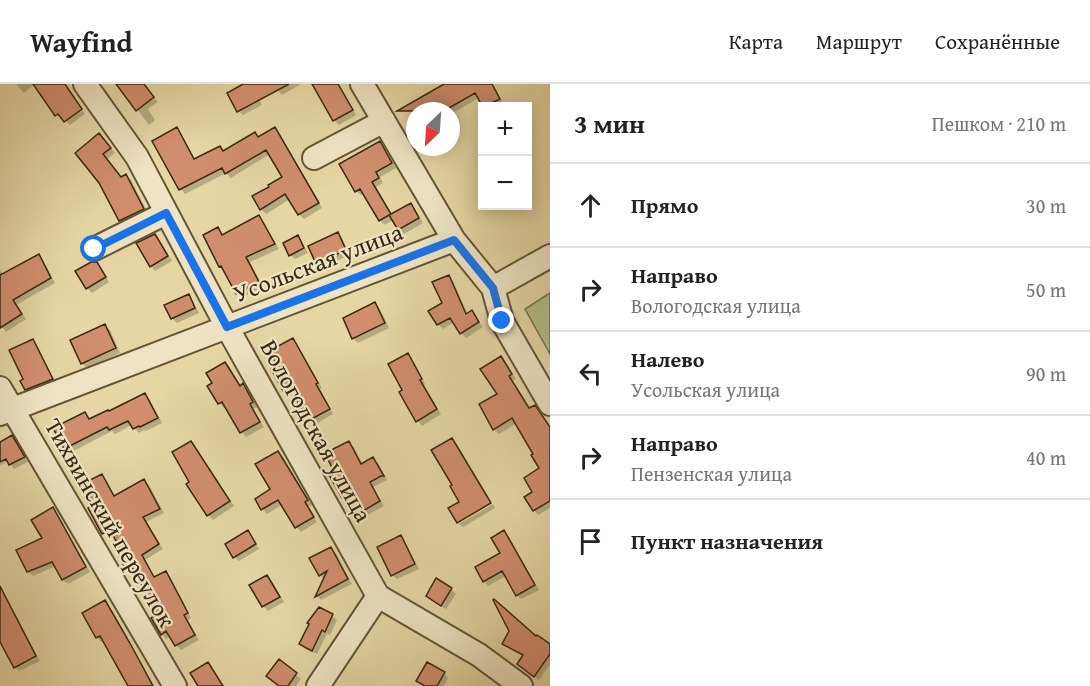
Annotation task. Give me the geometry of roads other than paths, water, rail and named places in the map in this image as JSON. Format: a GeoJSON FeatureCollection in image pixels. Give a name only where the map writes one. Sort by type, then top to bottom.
{"type":"FeatureCollection","features":[{"type":"Feature","properties":{"kind":"street","name":"Вологодская улица"},"geometry":{"type":"LineString","coordinates":[[85,84],[137,157],[227,327],[378,596],[479,656],[521,686]]}},
{"type":"Feature","properties":{"kind":"street"},"geometry":{"type":"LineString","coordinates":[[362,84],[454,240],[493,288],[502,321],[550,404]]}},
{"type":"Feature","properties":{"kind":"street"},"geometry":{"type":"LineString","coordinates":[[315,158],[384,121]]}},
{"type":"Feature","properties":{"kind":"street"},"geometry":{"type":"LineString","coordinates":[[94,249],[166,213]]}},
{"type":"Feature","properties":{"kind":"street","name":"Усольская улица"},"geometry":{"type":"LineString","coordinates":[[6,412],[454,240]]}},
{"type":"Feature","properties":{"kind":"street"},"geometry":{"type":"LineString","coordinates":[[493,288],[550,256]]}},
{"type":"Feature","properties":{"kind":"street","name":"Тихвинский переулок"},"geometry":{"type":"LineString","coordinates":[[0,388],[6,412],[175,686]]}},
{"type":"Feature","properties":{"kind":"street"},"geometry":{"type":"LineString","coordinates":[[318,686],[378,596]]}}]}
